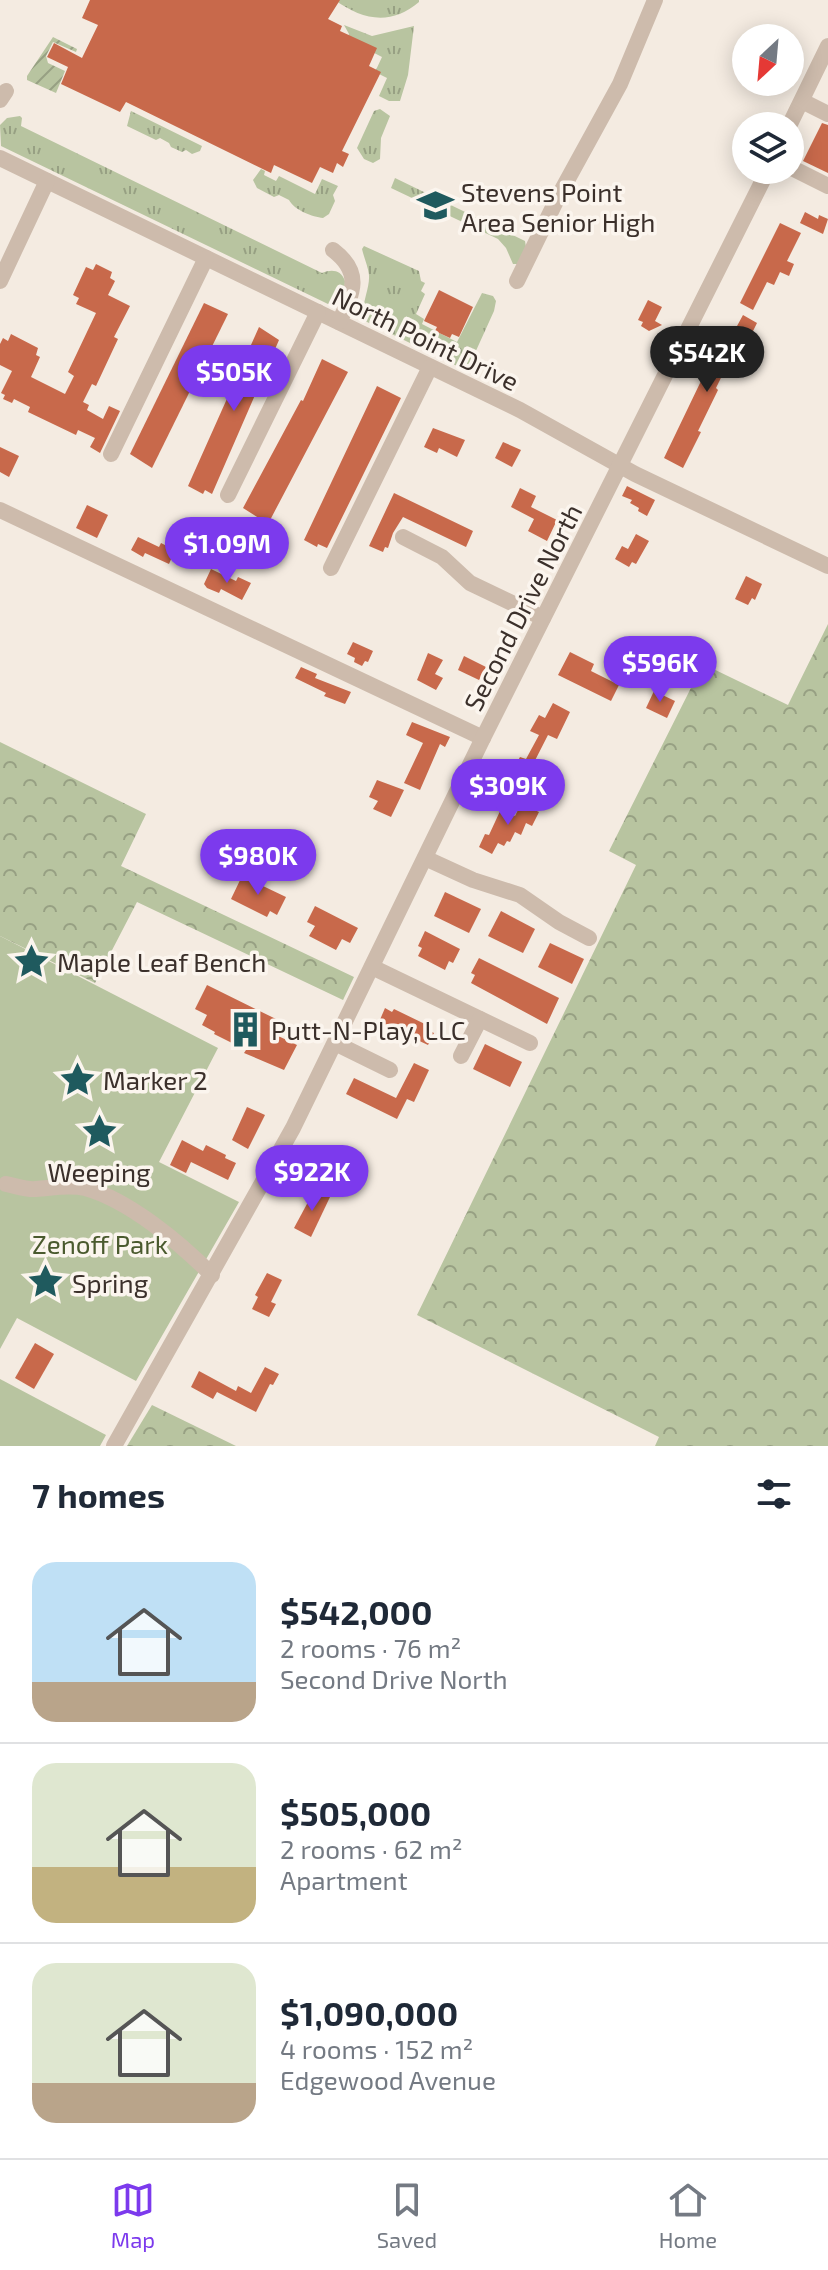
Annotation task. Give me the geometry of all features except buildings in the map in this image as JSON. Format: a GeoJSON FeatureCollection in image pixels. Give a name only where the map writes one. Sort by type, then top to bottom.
{"type":"FeatureCollection","features":[{"type":"Feature","properties":{"kind":"street"},"geometry":{"type":"LineString","coordinates":[[517,281],[558,197],[620,84],[655,0]]}},
{"type":"Feature","properties":{"kind":"street"},"geometry":{"type":"LineString","coordinates":[[796,112],[828,46]]}},
{"type":"Feature","properties":{"kind":"street"},"geometry":{"type":"LineString","coordinates":[[802,101],[828,114]]}},
{"type":"Feature","properties":{"kind":"street","name":"North Point Drive"},"geometry":{"type":"LineString","coordinates":[[0,158],[520,410],[635,474],[828,566]]}},
{"type":"Feature","properties":{"kind":"street"},"geometry":{"type":"LineString","coordinates":[[804,174],[828,186]]}},
{"type":"Feature","properties":{"kind":"street"},"geometry":{"type":"LineString","coordinates":[[0,281],[47,181]]}},
{"type":"Feature","properties":{"kind":"street","name":"Second Drive North"},"geometry":{"type":"LineString","coordinates":[[114,1446],[293,1128],[483,738],[761,184]]}},
{"type":"Feature","properties":{"kind":"street"},"geometry":{"type":"LineString","coordinates":[[333,250],[349,265],[353,281],[349,302],[339,322]]}},
{"type":"Feature","properties":{"kind":"street"},"geometry":{"type":"LineString","coordinates":[[111,454],[206,258]]}},
{"type":"Feature","properties":{"kind":"street"},"geometry":{"type":"LineString","coordinates":[[228,495],[318,312]]}},
{"type":"Feature","properties":{"kind":"street"},"geometry":{"type":"LineString","coordinates":[[331,568],[430,367]]}},
{"type":"Feature","properties":{"kind":"street"},"geometry":{"type":"LineString","coordinates":[[0,510],[483,738]]}},
{"type":"Feature","properties":{"kind":"street"},"geometry":{"type":"LineString","coordinates":[[403,537],[442,557],[470,583],[543,618]]}},
{"type":"Feature","properties":{"kind":"street"},"geometry":{"type":"LineString","coordinates":[[425,858],[473,880],[520,895],[589,938]]}},
{"type":"Feature","properties":{"kind":"street"},"geometry":{"type":"LineString","coordinates":[[372,967],[530,1043]]}},
{"type":"Feature","properties":{"kind":"street"},"geometry":{"type":"LineString","coordinates":[[461,1056],[480,1019]]}},
{"type":"Feature","properties":{"kind":"street"},"geometry":{"type":"LineString","coordinates":[[335,1043],[390,1070]]}},
{"type":"Feature","properties":{"kind":"street"},"geometry":{"type":"LineString","coordinates":[[6,1184],[33,1190],[54,1186],[84,1188],[108,1197],[152,1223],[212,1275]]}},
{"type":"Feature","properties":{"kind":"green space"},"geometry":{"type":"Polygon","coordinates":[[[335,0],[419,2],[398,15],[377,18],[356,12],[335,0]]]}},
{"type":"Feature","properties":{"kind":"green space"},"geometry":{"type":"Polygon","coordinates":[[[344,25],[372,36],[414,26],[408,75],[400,101],[389,101],[379,96],[387,78],[375,72],[382,57],[347,39],[349,34],[344,25]]]}},
{"type":"Feature","properties":{"kind":"green space"},"geometry":{"type":"Polygon","coordinates":[[[53,37],[77,49],[76,52],[53,42],[46,56],[48,63],[65,71],[56,93],[27,80],[53,37]]]}},
{"type":"Feature","properties":{"kind":"green space"},"geometry":{"type":"Polygon","coordinates":[[[380,109],[390,116],[381,138],[380,159],[373,163],[364,159],[357,148],[374,111],[380,109]]]}},
{"type":"Feature","properties":{"kind":"green space"},"geometry":{"type":"Polygon","coordinates":[[[131,111],[202,146],[200,151],[192,154],[186,150],[182,152],[160,138],[156,140],[127,126],[131,111]]]}},
{"type":"Feature","properties":{"kind":"green space"},"geometry":{"type":"Polygon","coordinates":[[[20,116],[21,126],[322,273],[339,273],[345,281],[343,293],[339,299],[328,304],[1,146],[0,125],[7,118],[20,116]]]}},
{"type":"Feature","properties":{"kind":"green space"},"geometry":{"type":"Polygon","coordinates":[[[261,169],[265,171],[264,175],[276,181],[279,176],[315,194],[322,179],[338,186],[329,214],[323,218],[309,215],[289,200],[279,195],[274,197],[257,188],[253,180],[261,169]]]}},
{"type":"Feature","properties":{"kind":"green space"},"geometry":{"type":"Polygon","coordinates":[[[395,178],[525,241],[526,247],[518,264],[513,264],[498,239],[391,188],[395,178]]]}},
{"type":"Feature","properties":{"kind":"green space"},"geometry":{"type":"Polygon","coordinates":[[[364,246],[419,271],[421,281],[425,283],[421,291],[425,294],[416,314],[424,319],[422,324],[457,342],[482,293],[493,296],[496,301],[494,311],[470,364],[457,366],[365,321],[363,310],[369,275],[362,249],[364,246]]]}},
{"type":"Feature","properties":{"kind":"green space"},"geometry":{"type":"Polygon","coordinates":[[[828,624],[828,1446],[655,1446],[659,1437],[417,1315],[636,865],[609,851],[703,664],[788,705],[828,624]]]}},
{"type":"Feature","properties":{"kind":"green space"},"geometry":{"type":"Polygon","coordinates":[[[0,742],[146,814],[121,866],[354,977],[343,1000],[137,902],[95,983],[0,936],[0,742]]]}},
{"type":"Feature","properties":{"kind":"green space","name":"Zenoff Park"},"geometry":{"type":"Polygon","coordinates":[[[0,936],[218,1048],[159,1162],[239,1202],[136,1381],[17,1318],[0,1349],[0,936]]]}},
{"type":"Feature","properties":{"kind":"green space"},"geometry":{"type":"Polygon","coordinates":[[[0,1379],[106,1435],[100,1446],[0,1446],[0,1379]]]}},
{"type":"Feature","properties":{"kind":"green space"},"geometry":{"type":"Polygon","coordinates":[[[152,1405],[236,1446],[127,1446],[152,1405]]]}},
{"type":"Feature","properties":{"kind":"place","name":"Stevens Point Area Senior High"},"geometry":{"type":"Point","coordinates":[435,206]}},
{"type":"Feature","properties":{"kind":"place","name":"Maple Leaf Bench"},"geometry":{"type":"Point","coordinates":[31,961]}},
{"type":"Feature","properties":{"kind":"place","name":"Putt-N-Play, LLC"},"geometry":{"type":"Point","coordinates":[245,1029]}},
{"type":"Feature","properties":{"kind":"place","name":"Marker 2"},"geometry":{"type":"Point","coordinates":[77,1079]}},
{"type":"Feature","properties":{"kind":"place","name":"Weeping"},"geometry":{"type":"Point","coordinates":[99,1132]}},
{"type":"Feature","properties":{"kind":"place","name":"Spring"},"geometry":{"type":"Point","coordinates":[46,1282]}}]}
